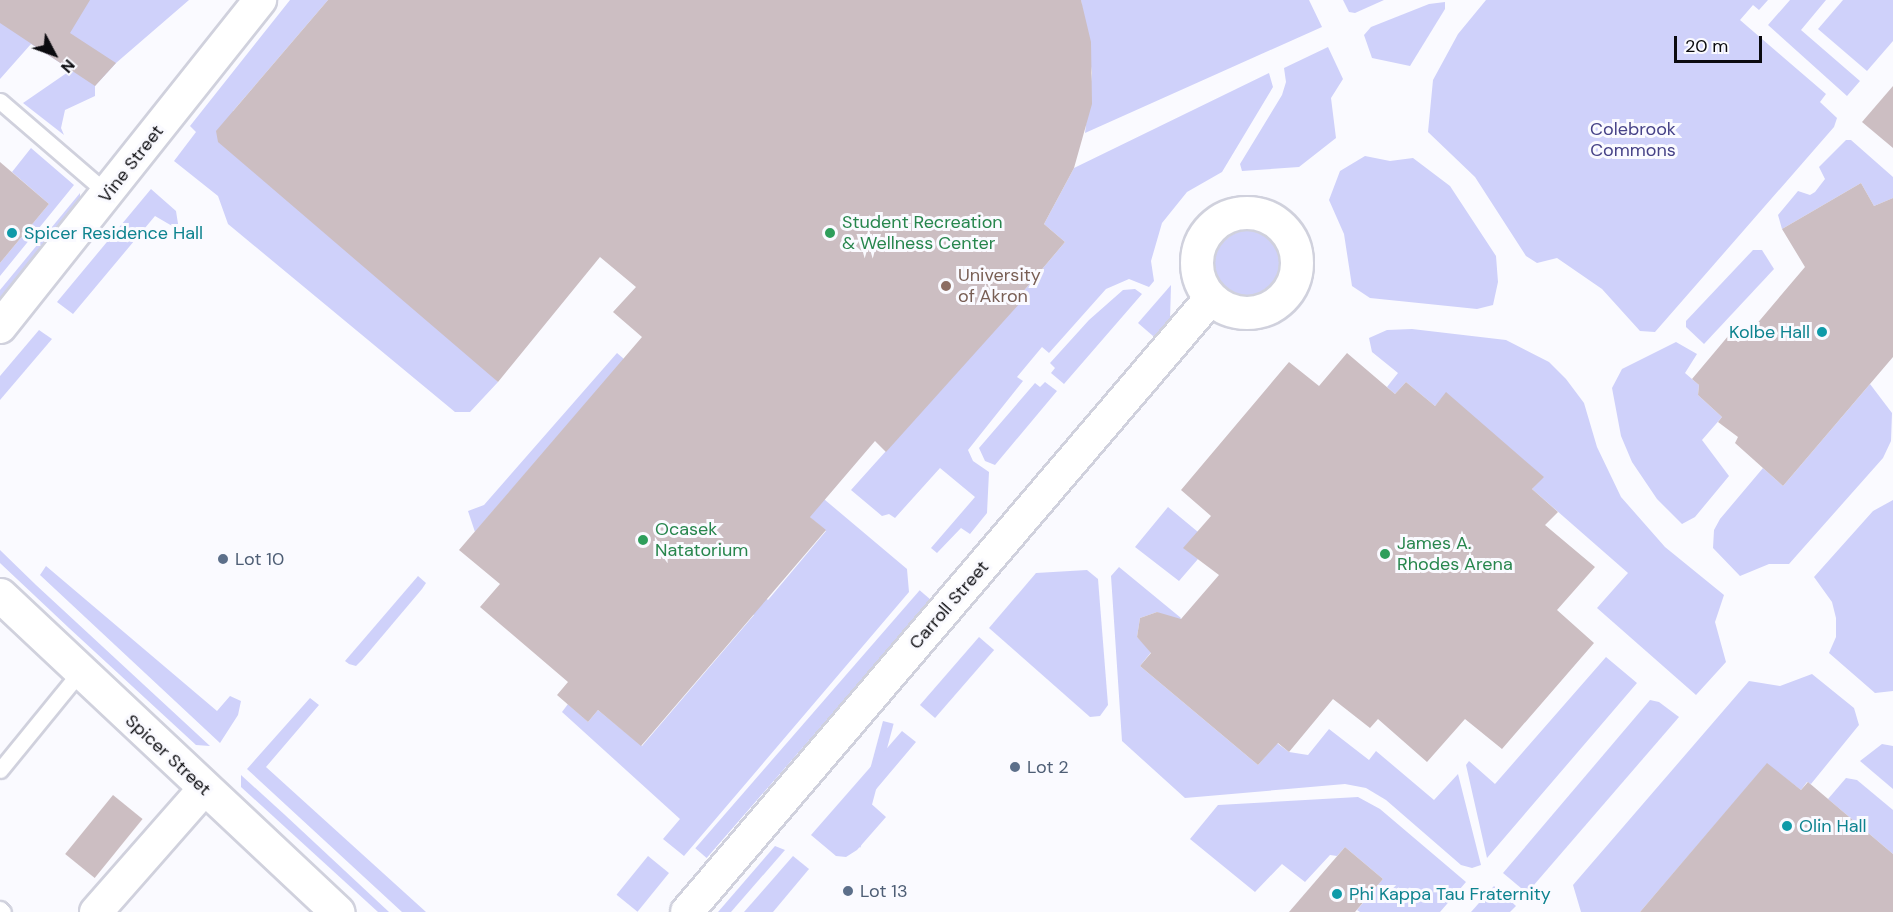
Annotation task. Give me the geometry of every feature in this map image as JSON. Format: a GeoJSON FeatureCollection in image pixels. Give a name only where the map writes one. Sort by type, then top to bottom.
{"type":"FeatureCollection","features":[{"type":"Feature","properties":{"kind":"street","name":"Vine Street"},"geometry":{"type":"LineString","coordinates":[[0,327],[260,0]]}},
{"type":"Feature","properties":{"kind":"street","name":"Carroll Street"},"geometry":{"type":"LineString","coordinates":[[687,912],[1211,298]]}},
{"type":"Feature","properties":{"kind":"street","name":"Spicer Street"},"geometry":{"type":"LineString","coordinates":[[0,595],[325,908]]}},
{"type":"Feature","properties":{"kind":"street"},"geometry":{"type":"LineString","coordinates":[[96,912],[204,789]]}},
{"type":"Feature","properties":{"kind":"lane"},"geometry":{"type":"LineString","coordinates":[[0,100],[107,194]]}},
{"type":"Feature","properties":{"kind":"lane"},"geometry":{"type":"LineString","coordinates":[[0,770],[80,672]]}},
{"type":"Feature","properties":{"kind":"green space"},"geometry":{"type":"Polygon","coordinates":[[[0,0],[189,0],[116,63],[95,86],[95,96],[65,110],[61,128],[64,135],[23,103],[71,70],[31,44],[0,79],[0,0]]]}},
{"type":"Feature","properties":{"kind":"green space"},"geometry":{"type":"Polygon","coordinates":[[[290,0],[328,0],[233,111],[498,382],[470,412],[455,412],[228,224],[218,196],[174,161],[196,132],[190,126],[290,0]]]}},
{"type":"Feature","properties":{"kind":"green space"},"geometry":{"type":"Polygon","coordinates":[[[1081,0],[1309,0],[1322,27],[1085,133],[1092,73],[1081,0]]]}},
{"type":"Feature","properties":{"kind":"green space"},"geometry":{"type":"Polygon","coordinates":[[[1343,0],[1384,0],[1355,13],[1349,12],[1343,0]]]}},
{"type":"Feature","properties":{"kind":"green space","name":"Colebrook Commons"},"geometry":{"type":"Polygon","coordinates":[[[1486,0],[1768,0],[1759,10],[1753,5],[1740,20],[1826,94],[1820,102],[1837,118],[1834,127],[1655,332],[1640,331],[1602,289],[1557,258],[1537,263],[1526,256],[1475,177],[1428,132],[1433,80],[1458,34],[1486,0]]]}},
{"type":"Feature","properties":{"kind":"green space"},"geometry":{"type":"Polygon","coordinates":[[[1790,0],[1826,0],[1801,30],[1860,81],[1847,96],[1768,25],[1790,0]]]}},
{"type":"Feature","properties":{"kind":"green space"},"geometry":{"type":"Polygon","coordinates":[[[1843,0],[1893,0],[1893,41],[1867,71],[1818,29],[1843,0]]]}},
{"type":"Feature","properties":{"kind":"green space"},"geometry":{"type":"Polygon","coordinates":[[[1445,2],[1445,9],[1410,66],[1372,58],[1364,35],[1371,27],[1429,4],[1445,2]]]}},
{"type":"Feature","properties":{"kind":"green space"},"geometry":{"type":"Polygon","coordinates":[[[1328,47],[1343,79],[1331,98],[1336,138],[1299,167],[1242,171],[1240,164],[1282,95],[1286,82],[1284,68],[1328,47]]]}},
{"type":"Feature","properties":{"kind":"green space"},"geometry":{"type":"Polygon","coordinates":[[[1269,73],[1273,87],[1222,172],[1187,192],[1162,223],[1151,261],[1154,281],[1149,287],[1129,279],[1106,289],[1049,353],[1042,347],[1017,377],[1023,381],[968,450],[973,461],[989,472],[987,513],[970,534],[961,528],[937,553],[931,548],[975,497],[940,468],[895,518],[889,514],[882,516],[851,490],[1019,303],[1016,300],[1065,242],[1044,224],[1074,168],[1269,73]]]}},
{"type":"Feature","properties":{"kind":"green space"},"geometry":{"type":"Polygon","coordinates":[[[1846,140],[1851,140],[1893,177],[1893,198],[1874,206],[1861,183],[1782,229],[1778,215],[1798,191],[1810,195],[1815,192],[1825,179],[1819,167],[1846,140]]]}},
{"type":"Feature","properties":{"kind":"green space"},"geometry":{"type":"Polygon","coordinates":[[[31,148],[74,185],[0,276],[0,263],[49,204],[12,172],[31,148]]]}},
{"type":"Feature","properties":{"kind":"green space"},"geometry":{"type":"Polygon","coordinates":[[[1365,156],[1390,161],[1413,158],[1450,186],[1496,256],[1498,282],[1493,305],[1477,309],[1370,298],[1352,286],[1344,234],[1329,200],[1340,171],[1365,156]]]}},
{"type":"Feature","properties":{"kind":"green space"},"geometry":{"type":"Polygon","coordinates":[[[151,189],[176,211],[179,230],[155,216],[73,314],[57,302],[151,189]]]}},
{"type":"Feature","properties":{"kind":"green space"},"geometry":{"type":"Polygon","coordinates":[[[80,193],[80,204],[0,302],[0,290],[80,193]]]}},
{"type":"Feature","properties":{"kind":"green space"},"geometry":{"type":"Polygon","coordinates":[[[1250,230],[1270,236],[1280,246],[1286,266],[1280,286],[1270,296],[1250,302],[1230,296],[1220,286],[1214,266],[1220,246],[1230,236],[1250,230]]]}},
{"type":"Feature","properties":{"kind":"green space"},"geometry":{"type":"Polygon","coordinates":[[[1753,250],[1762,250],[1774,269],[1704,344],[1686,327],[1686,321],[1753,250]]]}},
{"type":"Feature","properties":{"kind":"green space"},"geometry":{"type":"Polygon","coordinates":[[[1171,285],[1170,320],[1161,334],[1153,336],[1138,323],[1171,285]]]}},
{"type":"Feature","properties":{"kind":"green space"},"geometry":{"type":"Polygon","coordinates":[[[1135,289],[1142,294],[1064,384],[1051,373],[1055,368],[1050,363],[1089,320],[1123,290],[1135,289]]]}},
{"type":"Feature","properties":{"kind":"green space"},"geometry":{"type":"Polygon","coordinates":[[[1412,329],[1506,340],[1549,362],[1566,379],[1584,403],[1597,447],[1621,497],[1665,547],[1724,595],[1715,622],[1726,662],[1696,695],[1597,608],[1628,573],[1532,489],[1543,477],[1446,393],[1435,406],[1406,382],[1395,394],[1387,387],[1398,373],[1372,352],[1369,338],[1387,330],[1412,329]]]}},
{"type":"Feature","properties":{"kind":"green space"},"geometry":{"type":"Polygon","coordinates":[[[39,330],[52,339],[0,400],[0,376],[39,330]]]}},
{"type":"Feature","properties":{"kind":"green space"},"geometry":{"type":"Polygon","coordinates":[[[1676,342],[1697,354],[1685,373],[1699,385],[1698,395],[1722,417],[1702,440],[1729,476],[1695,517],[1682,524],[1657,499],[1632,462],[1621,436],[1612,388],[1622,369],[1676,342]]]}},
{"type":"Feature","properties":{"kind":"green space"},"geometry":{"type":"Polygon","coordinates":[[[617,353],[624,359],[475,532],[468,511],[484,505],[617,353]]]}},
{"type":"Feature","properties":{"kind":"green space"},"geometry":{"type":"Polygon","coordinates":[[[1045,382],[1057,391],[995,465],[985,461],[979,448],[1035,383],[1040,387],[1045,382]]]}},
{"type":"Feature","properties":{"kind":"green space"},"geometry":{"type":"Polygon","coordinates":[[[1870,384],[1892,413],[1891,441],[1883,458],[1789,564],[1769,564],[1740,576],[1713,548],[1714,530],[1720,519],[1763,468],[1783,486],[1870,384]]]}},
{"type":"Feature","properties":{"kind":"green space"},"geometry":{"type":"Polygon","coordinates":[[[812,489],[907,569],[909,592],[684,856],[663,839],[680,819],[562,712],[568,704],[588,722],[598,710],[642,746],[754,615],[711,577],[723,563],[768,600],[826,531],[797,506],[812,489]]]}},
{"type":"Feature","properties":{"kind":"green space"},"geometry":{"type":"Polygon","coordinates":[[[1893,500],[1893,691],[1875,693],[1829,653],[1836,637],[1836,618],[1832,602],[1814,577],[1873,511],[1893,500]]]}},
{"type":"Feature","properties":{"kind":"green space"},"geometry":{"type":"Polygon","coordinates":[[[1168,507],[1198,532],[1184,548],[1198,559],[1179,581],[1135,547],[1168,507]]]}},
{"type":"Feature","properties":{"kind":"green space"},"geometry":{"type":"Polygon","coordinates":[[[0,550],[210,746],[196,745],[69,628],[0,563],[0,550]]]}},
{"type":"Feature","properties":{"kind":"green space"},"geometry":{"type":"Polygon","coordinates":[[[46,566],[217,711],[230,696],[241,701],[238,715],[220,743],[40,575],[46,566]]]}},
{"type":"Feature","properties":{"kind":"green space"},"geometry":{"type":"Polygon","coordinates":[[[1119,567],[1181,618],[1176,624],[1157,612],[1140,618],[1137,637],[1152,651],[1140,666],[1258,765],[1277,743],[1289,752],[1308,755],[1329,729],[1369,760],[1376,751],[1434,800],[1458,774],[1481,865],[1472,868],[1461,865],[1386,800],[1366,788],[1345,784],[1185,798],[1122,741],[1111,576],[1119,567]]]}},
{"type":"Feature","properties":{"kind":"green space"},"geometry":{"type":"Polygon","coordinates":[[[1087,570],[1098,579],[1108,705],[1100,716],[1090,717],[989,628],[1036,573],[1087,570]]]}},
{"type":"Feature","properties":{"kind":"green space"},"geometry":{"type":"Polygon","coordinates":[[[418,576],[426,583],[422,589],[362,660],[356,666],[345,661],[418,576]]]}},
{"type":"Feature","properties":{"kind":"green space"},"geometry":{"type":"Polygon","coordinates":[[[920,590],[931,600],[707,858],[695,848],[920,590]]]}},
{"type":"Feature","properties":{"kind":"green space"},"geometry":{"type":"Polygon","coordinates":[[[979,637],[994,650],[935,718],[920,705],[979,637]]]}},
{"type":"Feature","properties":{"kind":"green space"},"geometry":{"type":"Polygon","coordinates":[[[1606,657],[1637,683],[1487,858],[1466,765],[1469,761],[1495,784],[1606,657]]]}},
{"type":"Feature","properties":{"kind":"green space"},"geometry":{"type":"Polygon","coordinates":[[[1812,674],[1854,708],[1859,725],[1811,784],[1807,782],[1801,790],[1767,764],[1640,912],[1581,912],[1573,885],[1749,681],[1780,686],[1812,674]]]}},
{"type":"Feature","properties":{"kind":"green space"},"geometry":{"type":"Polygon","coordinates":[[[310,698],[319,705],[266,767],[426,912],[402,912],[247,769],[310,698]]]}},
{"type":"Feature","properties":{"kind":"green space"},"geometry":{"type":"Polygon","coordinates":[[[1650,700],[1659,702],[1679,717],[1527,893],[1503,873],[1650,700]]]}},
{"type":"Feature","properties":{"kind":"green space"},"geometry":{"type":"Polygon","coordinates":[[[883,721],[894,724],[860,847],[850,845],[883,721]]]}},
{"type":"Feature","properties":{"kind":"green space"},"geometry":{"type":"Polygon","coordinates":[[[902,731],[916,742],[867,800],[886,817],[857,850],[846,857],[836,856],[811,835],[902,731]]]}},
{"type":"Feature","properties":{"kind":"green space"},"geometry":{"type":"Polygon","coordinates":[[[1882,744],[1893,746],[1893,789],[1860,761],[1882,744]]]}},
{"type":"Feature","properties":{"kind":"green space"},"geometry":{"type":"Polygon","coordinates":[[[241,775],[389,912],[378,912],[241,787],[241,775]]]}},
{"type":"Feature","properties":{"kind":"green space"},"geometry":{"type":"Polygon","coordinates":[[[1846,778],[1857,780],[1893,810],[1893,854],[1828,799],[1846,778]]]}},
{"type":"Feature","properties":{"kind":"green space"},"geometry":{"type":"Polygon","coordinates":[[[1358,797],[1380,809],[1466,882],[1440,912],[1360,912],[1357,910],[1383,879],[1345,847],[1337,856],[1330,855],[1305,882],[1282,864],[1255,892],[1190,839],[1218,805],[1358,797]]]}},
{"type":"Feature","properties":{"kind":"green space"},"geometry":{"type":"Polygon","coordinates":[[[775,846],[785,850],[731,912],[718,912],[775,846]]]}},
{"type":"Feature","properties":{"kind":"green space"},"geometry":{"type":"Polygon","coordinates":[[[648,856],[669,873],[638,912],[617,895],[648,856]]]}},
{"type":"Feature","properties":{"kind":"green space"},"geometry":{"type":"Polygon","coordinates":[[[793,856],[809,869],[773,912],[744,912],[793,856]]]}},
{"type":"Feature","properties":{"kind":"green space"},"geometry":{"type":"Polygon","coordinates":[[[1494,886],[1516,906],[1510,912],[1471,912],[1494,886]]]}},
{"type":"Feature","properties":{"kind":"building"},"geometry":{"type":"Polygon","coordinates":[[[0,0],[90,0],[70,33],[116,63],[95,86],[0,23],[0,0]]]}},
{"type":"Feature","properties":{"kind":"building"},"geometry":{"type":"Polygon","coordinates":[[[328,0],[1081,0],[1091,42],[1092,104],[1074,168],[1044,224],[1065,242],[1016,300],[1020,303],[886,452],[875,441],[810,517],[826,530],[641,746],[598,710],[588,722],[557,695],[568,682],[480,607],[500,584],[459,550],[642,337],[613,312],[636,287],[600,257],[498,382],[218,142],[216,131],[328,0]]]}},
{"type":"Feature","properties":{"kind":"building"},"geometry":{"type":"Polygon","coordinates":[[[1893,86],[1893,148],[1862,122],[1893,86]]]}},
{"type":"Feature","properties":{"kind":"building","name":"Spicer Residence Hall"},"geometry":{"type":"Polygon","coordinates":[[[0,162],[49,204],[0,263],[0,162]]]}},
{"type":"Feature","properties":{"kind":"building","name":"Kolbe Hall"},"geometry":{"type":"Polygon","coordinates":[[[1861,183],[1874,206],[1893,198],[1893,357],[1783,486],[1735,443],[1738,437],[1718,422],[1722,417],[1698,395],[1699,385],[1692,379],[1729,335],[1738,342],[1744,339],[1805,267],[1782,229],[1861,183]]]}},
{"type":"Feature","properties":{"kind":"building","name":"James A. Rhodes Arena"},"geometry":{"type":"Polygon","coordinates":[[[1347,353],[1395,394],[1406,382],[1435,406],[1446,392],[1544,477],[1532,489],[1558,512],[1545,525],[1595,567],[1557,610],[1594,643],[1502,749],[1465,719],[1427,762],[1378,719],[1370,728],[1333,699],[1289,752],[1278,743],[1258,765],[1140,666],[1151,653],[1137,637],[1140,618],[1157,612],[1181,619],[1219,575],[1183,548],[1211,516],[1181,490],[1289,362],[1319,386],[1347,353]]]}},
{"type":"Feature","properties":{"kind":"building","name":"Olin Hall"},"geometry":{"type":"Polygon","coordinates":[[[1767,763],[1801,790],[1808,782],[1893,854],[1893,912],[1640,912],[1767,763]]]}},
{"type":"Feature","properties":{"kind":"building"},"geometry":{"type":"Polygon","coordinates":[[[113,795],[143,819],[95,878],[65,854],[113,795]]]}},
{"type":"Feature","properties":{"kind":"building","name":"Phi Kappa Tau Fraternity"},"geometry":{"type":"Polygon","coordinates":[[[1345,847],[1383,879],[1355,912],[1289,912],[1345,847]]]}},
{"type":"Feature","properties":{"kind":"place","name":"Spicer Residence Hall"},"geometry":{"type":"Point","coordinates":[12,233]}},
{"type":"Feature","properties":{"kind":"place","name":"Student Recreation & Wellness Center"},"geometry":{"type":"Point","coordinates":[830,233]}},
{"type":"Feature","properties":{"kind":"place","name":"University of Akron"},"geometry":{"type":"Point","coordinates":[946,286]}},
{"type":"Feature","properties":{"kind":"place","name":"Kolbe Hall"},"geometry":{"type":"Point","coordinates":[1822,332]}},
{"type":"Feature","properties":{"kind":"place","name":"Ocasek Natatorium"},"geometry":{"type":"Point","coordinates":[643,540]}},
{"type":"Feature","properties":{"kind":"place","name":"James A. Rhodes Arena"},"geometry":{"type":"Point","coordinates":[1385,554]}},
{"type":"Feature","properties":{"kind":"place","name":"Lot 10"},"geometry":{"type":"Point","coordinates":[223,559]}},
{"type":"Feature","properties":{"kind":"place","name":"Lot 2"},"geometry":{"type":"Point","coordinates":[1015,767]}},
{"type":"Feature","properties":{"kind":"place","name":"Olin Hall"},"geometry":{"type":"Point","coordinates":[1787,826]}},
{"type":"Feature","properties":{"kind":"place","name":"Lot 13"},"geometry":{"type":"Point","coordinates":[848,891]}},
{"type":"Feature","properties":{"kind":"place","name":"Phi Kappa Tau Fraternity"},"geometry":{"type":"Point","coordinates":[1337,894]}}]}
